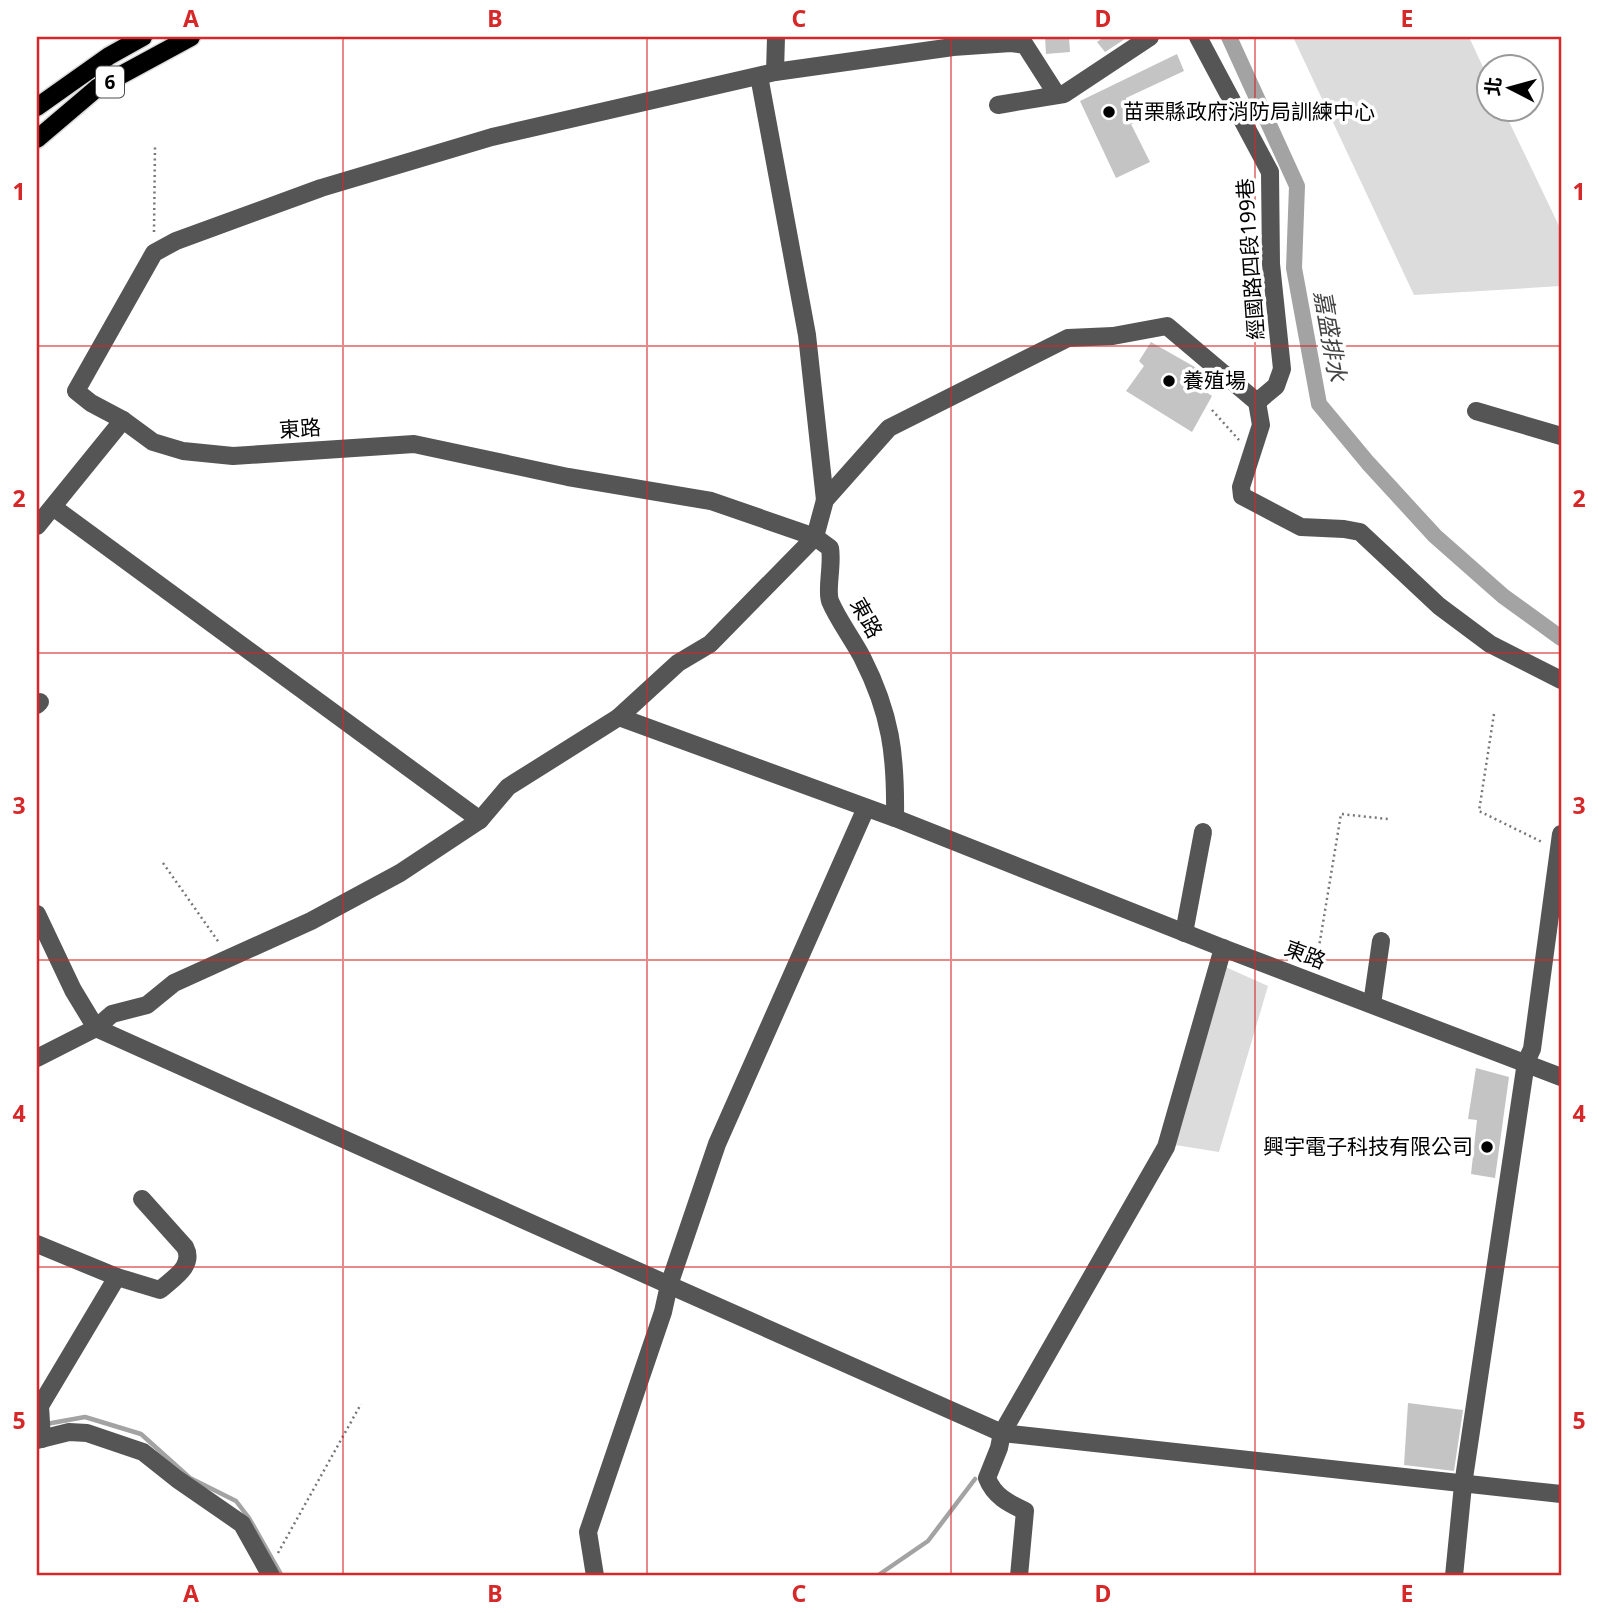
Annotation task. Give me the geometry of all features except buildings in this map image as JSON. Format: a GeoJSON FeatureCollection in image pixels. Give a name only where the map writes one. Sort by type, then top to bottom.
{"type":"FeatureCollection","features":[{"type":"Feature","properties":{"kind":"main road","name":"6"},"geometry":{"type":"LineString","coordinates":[[37,107],[110,56],[143,37]]}},
{"type":"Feature","properties":{"kind":"main road","name":"6"},"geometry":{"type":"LineString","coordinates":[[37,139],[97,88],[191,37]]}},
{"type":"Feature","properties":{"kind":"lane"},"geometry":{"type":"LineString","coordinates":[[37,1058],[96,1028],[112,1014],[147,1005],[174,983],[311,921],[400,873],[480,820],[508,788],[620,716],[678,663],[710,644],[815,537],[825,500],[807,335],[767,74],[776,37]]}},
{"type":"Feature","properties":{"kind":"lane"},"geometry":{"type":"LineString","coordinates":[[998,105],[1064,94],[1150,37]]}},
{"type":"Feature","properties":{"kind":"lane","name":"經國路四段199巷"},"geometry":{"type":"LineString","coordinates":[[1198,37],[1270,172],[1271,264],[1282,369],[1276,386],[1256,402]]}},
{"type":"Feature","properties":{"kind":"lane"},"geometry":{"type":"LineString","coordinates":[[155,253],[176,241],[321,188],[492,137],[767,74],[953,47],[1011,43],[1025,45],[1057,95]]}},
{"type":"Feature","properties":{"kind":"lane","name":"東路"},"geometry":{"type":"LineString","coordinates":[[155,253],[76,391],[153,442],[183,451],[233,456],[414,444],[568,477],[711,501],[815,537],[830,548],[833,561],[829,598],[862,658],[885,709],[896,766],[895,818],[1184,933],[1561,1077]]}},
{"type":"Feature","properties":{"kind":"lane"},"geometry":{"type":"LineString","coordinates":[[825,500],[889,428],[1068,338],[1113,336],[1167,327],[1256,402],[1261,425],[1241,487],[1242,496],[1301,527],[1360,532],[1439,606],[1490,645],[1561,680]]}},
{"type":"Feature","properties":{"kind":"lane"},"geometry":{"type":"LineString","coordinates":[[1476,411],[1561,436]]}},
{"type":"Feature","properties":{"kind":"lane"},"geometry":{"type":"LineString","coordinates":[[37,526],[123,420]]}},
{"type":"Feature","properties":{"kind":"lane"},"geometry":{"type":"LineString","coordinates":[[53,507],[480,820]]}},
{"type":"Feature","properties":{"kind":"lane"},"geometry":{"type":"LineString","coordinates":[[620,716],[895,818]]}},
{"type":"Feature","properties":{"kind":"lane"},"geometry":{"type":"LineString","coordinates":[[595,1576],[588,1532],[717,1144],[866,807]]}},
{"type":"Feature","properties":{"kind":"lane"},"geometry":{"type":"LineString","coordinates":[[1184,933],[1203,832]]}},
{"type":"Feature","properties":{"kind":"lane"},"geometry":{"type":"LineString","coordinates":[[1454,1576],[1463,1485],[1526,1062],[1532,1049],[1560,842]]}},
{"type":"Feature","properties":{"kind":"lane"},"geometry":{"type":"LineString","coordinates":[[37,914],[73,990],[96,1028],[1002,1433],[1561,1494]]}},
{"type":"Feature","properties":{"kind":"lane"},"geometry":{"type":"LineString","coordinates":[[1372,1004],[1381,941]]}},
{"type":"Feature","properties":{"kind":"lane"},"geometry":{"type":"LineString","coordinates":[[1019,1576],[1025,1511],[1007,1503],[991,1489],[987,1478],[1002,1433],[1166,1147],[1223,948]]}},
{"type":"Feature","properties":{"kind":"lane"},"geometry":{"type":"LineString","coordinates":[[37,1244],[117,1277],[160,1290],[188,1265],[189,1255],[142,1199]]}},
{"type":"Feature","properties":{"kind":"lane"},"geometry":{"type":"LineString","coordinates":[[117,1277],[40,1406],[40,1431],[88,1433],[143,1452],[242,1524],[271,1576]]}},
{"type":"Feature","properties":{"kind":"path"},"geometry":{"type":"LineString","coordinates":[[155,145],[155,253]]}},
{"type":"Feature","properties":{"kind":"path"},"geometry":{"type":"LineString","coordinates":[[1212,410],[1251,451]]}},
{"type":"Feature","properties":{"kind":"path"},"geometry":{"type":"LineString","coordinates":[[1494,714],[1479,811],[1560,842]]}},
{"type":"Feature","properties":{"kind":"path"},"geometry":{"type":"LineString","coordinates":[[1313,982],[1341,814],[1388,819]]}},
{"type":"Feature","properties":{"kind":"path"},"geometry":{"type":"LineString","coordinates":[[163,863],[230,958]]}},
{"type":"Feature","properties":{"kind":"path"},"geometry":{"type":"LineString","coordinates":[[278,1553],[361,1404]]}},
{"type":"Feature","properties":{"kind":"shaded area"},"geometry":{"type":"Polygon","coordinates":[[[1293,37],[1469,37],[1476,52],[1476,122],[1509,122],[1561,230],[1561,286],[1414,295],[1293,37]]]}},
{"type":"Feature","properties":{"kind":"shaded area"},"geometry":{"type":"Polygon","coordinates":[[[1221,965],[1268,986],[1219,1152],[1169,1144],[1221,965]]]}},
{"type":"Feature","properties":{"kind":"waterway","name":"嘉盛排水"},"geometry":{"type":"LineString","coordinates":[[1229,37],[1297,186],[1294,268],[1319,404],[1368,463],[1435,536],[1503,596],[1561,638]]}},
{"type":"Feature","properties":{"kind":"waterway"},"geometry":{"type":"LineString","coordinates":[[46,1424],[85,1417],[141,1434],[190,1478],[236,1501],[249,1518],[282,1576]]}},
{"type":"Feature","properties":{"kind":"waterway"},"geometry":{"type":"LineString","coordinates":[[877,1576],[928,1541],[975,1479]]}},
{"type":"Feature","properties":{"kind":"place","name":"苗栗縣政府消防局訓練中心"},"geometry":{"type":"Point","coordinates":[1109,112]}},
{"type":"Feature","properties":{"kind":"place","name":"養殖場"},"geometry":{"type":"Point","coordinates":[1169,381]}},
{"type":"Feature","properties":{"kind":"place","name":"興宇電子科技有限公司"},"geometry":{"type":"Point","coordinates":[1487,1147]}}]}
